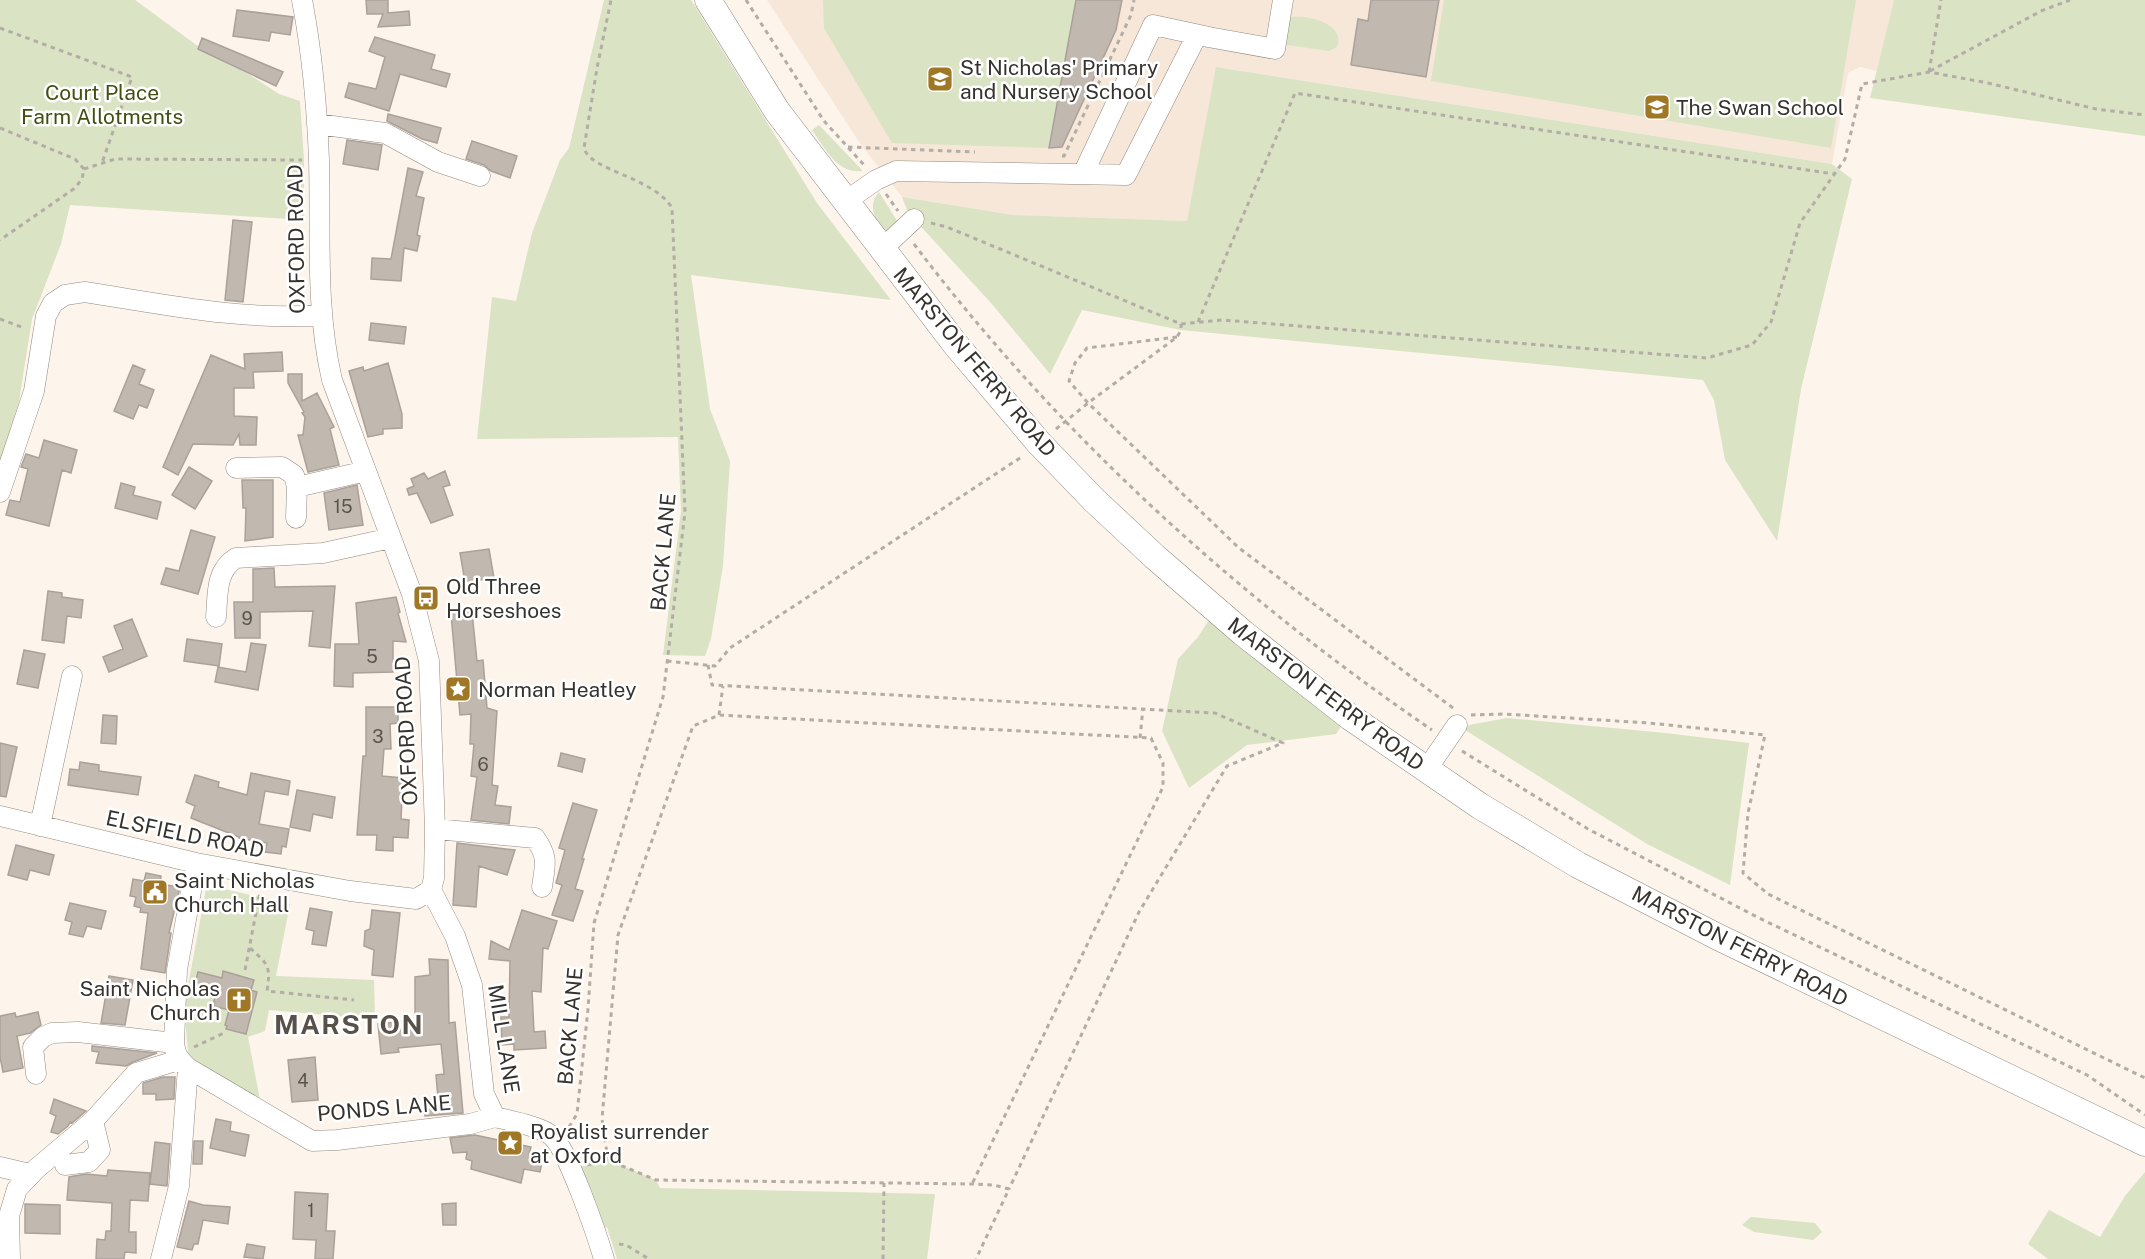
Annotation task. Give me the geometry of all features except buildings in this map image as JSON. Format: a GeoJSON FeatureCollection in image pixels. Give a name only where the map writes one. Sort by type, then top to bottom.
{"type":"FeatureCollection","features":[{"type":"Feature","properties":{"kind":"main road","name":"MARSTON FERRY ROAD"},"geometry":{"type":"LineString","coordinates":[[708,0],[777,111],[956,345],[1039,443],[1094,500],[1205,601],[1350,717],[1480,806],[1598,875],[1729,942],[2145,1143]]}},
{"type":"Feature","properties":{"kind":"street","name":"OXFORD ROAD"},"geometry":{"type":"LineString","coordinates":[[302,0],[317,124],[321,315],[325,349],[332,380],[412,594],[429,661],[435,829],[434,878],[431,890]]}},
{"type":"Feature","properties":{"kind":"street"},"geometry":{"type":"LineString","coordinates":[[1083,174],[1153,25],[1275,49],[1283,0]]}},
{"type":"Feature","properties":{"kind":"street"},"geometry":{"type":"LineString","coordinates":[[846,201],[876,180],[896,171],[1126,175],[1197,34],[1209,37]]}},
{"type":"Feature","properties":{"kind":"street"},"geometry":{"type":"LineString","coordinates":[[317,124],[385,133],[438,162],[480,176]]}},
{"type":"Feature","properties":{"kind":"street"},"geometry":{"type":"LineString","coordinates":[[882,249],[910,223]]}},
{"type":"Feature","properties":{"kind":"street"},"geometry":{"type":"LineString","coordinates":[[0,492],[34,391],[46,316],[53,303],[66,295],[86,292],[223,314],[296,317],[321,315]]}},
{"type":"Feature","properties":{"kind":"street"},"geometry":{"type":"LineString","coordinates":[[236,468],[282,466],[294,475],[297,487],[296,518]]}},
{"type":"Feature","properties":{"kind":"street"},"geometry":{"type":"LineString","coordinates":[[297,487],[366,471]]}},
{"type":"Feature","properties":{"kind":"street"},"geometry":{"type":"LineString","coordinates":[[216,617],[220,577],[226,564],[236,558],[323,553],[391,538]]}},
{"type":"Feature","properties":{"kind":"street"},"geometry":{"type":"LineString","coordinates":[[40,826],[72,676]]}},
{"type":"Feature","properties":{"kind":"street"},"geometry":{"type":"LineString","coordinates":[[1427,770],[1457,728]]}},
{"type":"Feature","properties":{"kind":"street","name":"ELSFIELD ROAD"},"geometry":{"type":"LineString","coordinates":[[0,816],[196,863],[350,891],[416,899],[431,890]]}},
{"type":"Feature","properties":{"kind":"street"},"geometry":{"type":"LineString","coordinates":[[435,829],[535,838],[544,851],[542,887]]}},
{"type":"Feature","properties":{"kind":"street"},"geometry":{"type":"LineString","coordinates":[[160,1259],[179,1186],[177,970],[196,863]]}},
{"type":"Feature","properties":{"kind":"street","name":"MILL LANE"},"geometry":{"type":"LineString","coordinates":[[431,890],[455,936],[472,985],[484,1094],[495,1117],[550,1134],[558,1143]]}},
{"type":"Feature","properties":{"kind":"street"},"geometry":{"type":"LineString","coordinates":[[36,1074],[33,1047],[43,1036],[52,1033],[78,1032],[179,1056]]}},
{"type":"Feature","properties":{"kind":"street"},"geometry":{"type":"LineString","coordinates":[[7,1251],[9,1216],[14,1198],[17,1189],[30,1174],[93,1120],[136,1073],[179,1056]]}},
{"type":"Feature","properties":{"kind":"street","name":"PONDS LANE"},"geometry":{"type":"LineString","coordinates":[[179,1056],[312,1141],[470,1124],[495,1117]]}},
{"type":"Feature","properties":{"kind":"street"},"geometry":{"type":"LineString","coordinates":[[65,1165],[88,1162],[100,1150],[93,1120]]}},
{"type":"Feature","properties":{"kind":"street"},"geometry":{"type":"LineString","coordinates":[[558,1143],[571,1169],[602,1251]]}},
{"type":"Feature","properties":{"kind":"street"},"geometry":{"type":"LineString","coordinates":[[0,1167],[30,1174]]}},
{"type":"Feature","properties":{"kind":"path","name":"BACK LANE"},"geometry":{"type":"LineString","coordinates":[[558,1143],[577,1114],[594,923],[663,697],[685,512],[672,208],[667,199],[654,189],[602,165],[586,155],[584,148],[611,0]]}},
{"type":"Feature","properties":{"kind":"path"},"geometry":{"type":"LineString","coordinates":[[746,0],[818,113],[869,170]]}},
{"type":"Feature","properties":{"kind":"path"},"geometry":{"type":"LineString","coordinates":[[1053,155],[1064,156],[1131,15],[1134,0]]}},
{"type":"Feature","properties":{"kind":"path"},"geometry":{"type":"LineString","coordinates":[[1929,72],[1941,0]]}},
{"type":"Feature","properties":{"kind":"path"},"geometry":{"type":"LineString","coordinates":[[910,223],[947,227],[1181,324],[1222,320],[1707,358],[1752,345],[1771,322],[1800,223],[1845,159],[1862,84],[1929,72],[2041,11],[2070,0]]}},
{"type":"Feature","properties":{"kind":"path"},"geometry":{"type":"LineString","coordinates":[[0,28],[132,77],[102,163]]}},
{"type":"Feature","properties":{"kind":"path"},"geometry":{"type":"LineString","coordinates":[[1929,72],[1988,83],[2096,109],[2145,115]]}},
{"type":"Feature","properties":{"kind":"path"},"geometry":{"type":"LineString","coordinates":[[1198,323],[1295,93],[1834,174]]}},
{"type":"Feature","properties":{"kind":"path"},"geometry":{"type":"LineString","coordinates":[[0,128],[75,159],[84,169]]}},
{"type":"Feature","properties":{"kind":"path"},"geometry":{"type":"LineString","coordinates":[[848,147],[984,153]]}},
{"type":"Feature","properties":{"kind":"path"},"geometry":{"type":"LineString","coordinates":[[84,169],[115,159],[304,160]]}},
{"type":"Feature","properties":{"kind":"path"},"geometry":{"type":"LineString","coordinates":[[0,240],[75,188],[82,179],[84,169]]}},
{"type":"Feature","properties":{"kind":"path"},"geometry":{"type":"LineString","coordinates":[[885,192],[910,223],[912,240],[939,276],[1065,422],[1137,491],[1229,575],[1322,650],[1457,728]]}},
{"type":"Feature","properties":{"kind":"path"},"geometry":{"type":"LineString","coordinates":[[0,319],[24,328]]}},
{"type":"Feature","properties":{"kind":"path"},"geometry":{"type":"LineString","coordinates":[[667,661],[716,666],[730,648],[1020,458],[1088,403],[1177,338],[1181,324]]}},
{"type":"Feature","properties":{"kind":"path"},"geometry":{"type":"LineString","coordinates":[[1177,338],[1087,348],[1075,363],[1070,381],[1088,403],[1239,548],[1457,728],[1588,829],[1769,922],[2086,1075],[2145,1115]]}},
{"type":"Feature","properties":{"kind":"path"},"geometry":{"type":"LineString","coordinates":[[708,665],[712,685],[1215,713],[1283,743],[1227,766],[1139,912],[976,1259]]}},
{"type":"Feature","properties":{"kind":"path"},"geometry":{"type":"LineString","coordinates":[[719,715],[723,686]]}},
{"type":"Feature","properties":{"kind":"path"},"geometry":{"type":"LineString","coordinates":[[1140,738],[1143,708]]}},
{"type":"Feature","properties":{"kind":"path"},"geometry":{"type":"LineString","coordinates":[[1457,728],[1473,713],[1649,723],[1765,735],[1748,813],[1743,873],[1768,894],[2145,1078]]}},
{"type":"Feature","properties":{"kind":"path"},"geometry":{"type":"LineString","coordinates":[[608,1160],[602,1119],[618,934],[693,726],[719,715],[1151,738],[1163,763],[1163,787],[972,1184]]}},
{"type":"Feature","properties":{"kind":"path"},"geometry":{"type":"LineString","coordinates":[[245,970],[264,875]]}},
{"type":"Feature","properties":{"kind":"path"},"geometry":{"type":"LineString","coordinates":[[250,948],[266,963],[269,969],[267,991],[354,1000]]}},
{"type":"Feature","properties":{"kind":"path"},"geometry":{"type":"LineString","coordinates":[[179,1056],[224,1033]]}},
{"type":"Feature","properties":{"kind":"path"},"geometry":{"type":"LineString","coordinates":[[571,1169],[608,1160],[656,1180],[972,1184],[994,1185],[1009,1189]]}},
{"type":"Feature","properties":{"kind":"path"},"geometry":{"type":"LineString","coordinates":[[883,1259],[884,1182]]}},
{"type":"Feature","properties":{"kind":"path"},"geometry":{"type":"LineString","coordinates":[[602,1251],[626,1245],[649,1259]]}},
{"type":"Feature","properties":{"kind":"shaded area","name":"The Swan School"},"geometry":{"type":"Polygon","coordinates":[[[767,0],[1894,0],[1877,71],[1860,67],[1848,73],[1832,164],[1217,67],[1187,221],[1013,215],[902,197],[859,142],[767,0]]]}},
{"type":"Feature","properties":{"kind":"green space","name":"Court Place Farm Allotments"},"geometry":{"type":"Polygon","coordinates":[[[0,0],[135,0],[206,52],[244,71],[279,94],[300,101],[304,160],[304,220],[70,205],[61,244],[32,319],[19,401],[0,462],[0,0]]]}},
{"type":"Feature","properties":{"kind":"green space"},"geometry":{"type":"Polygon","coordinates":[[[604,0],[691,0],[817,203],[891,300],[691,275],[710,409],[730,461],[723,566],[711,639],[705,656],[663,655],[681,511],[678,437],[477,439],[492,297],[516,301],[532,233],[560,160],[569,148],[604,0]]]}},
{"type":"Feature","properties":{"kind":"green space","name":"St Nicholas' Primary and Nursery School"},"geometry":{"type":"Polygon","coordinates":[[[823,0],[1076,0],[1049,148],[892,143],[824,28],[823,0]]]}},
{"type":"Feature","properties":{"kind":"green space"},"geometry":{"type":"Polygon","coordinates":[[[1444,0],[1856,0],[1831,148],[1431,81],[1444,0]]]}},
{"type":"Feature","properties":{"kind":"green space"},"geometry":{"type":"Polygon","coordinates":[[[1894,0],[2145,0],[2145,136],[1870,98],[1894,0]]]}},
{"type":"Feature","properties":{"kind":"green space"},"geometry":{"type":"Polygon","coordinates":[[[1292,17],[1316,20],[1331,27],[1336,32],[1337,47],[1329,51],[1287,45],[1285,42],[1289,19],[1292,17]]]}},
{"type":"Feature","properties":{"kind":"green space"},"geometry":{"type":"Polygon","coordinates":[[[1216,67],[1832,164],[1852,179],[1801,389],[1777,541],[1725,460],[1714,400],[1703,380],[1181,330],[1082,310],[1050,374],[991,303],[914,219],[907,210],[902,197],[1013,215],[1187,221],[1216,67]]]}},
{"type":"Feature","properties":{"kind":"green space"},"geometry":{"type":"Polygon","coordinates":[[[819,125],[862,171],[845,168],[832,158],[812,130],[819,125]]]}},
{"type":"Feature","properties":{"kind":"green space"},"geometry":{"type":"Polygon","coordinates":[[[879,192],[899,224],[888,233],[883,233],[873,213],[873,202],[879,192]]]}},
{"type":"Feature","properties":{"kind":"green space"},"geometry":{"type":"Polygon","coordinates":[[[1211,617],[1343,723],[1336,734],[1247,745],[1189,788],[1162,731],[1178,659],[1198,637],[1211,617]]]}},
{"type":"Feature","properties":{"kind":"green space"},"geometry":{"type":"Polygon","coordinates":[[[1507,718],[1749,743],[1730,885],[1647,844],[1465,730],[1469,725],[1507,718]]]}},
{"type":"Feature","properties":{"kind":"green space"},"geometry":{"type":"Polygon","coordinates":[[[211,886],[290,904],[276,976],[374,980],[375,1019],[269,1010],[265,1031],[248,1037],[261,1105],[189,1060],[185,1002],[206,889],[211,886]]]}},
{"type":"Feature","properties":{"kind":"green space"},"geometry":{"type":"Polygon","coordinates":[[[608,1160],[656,1180],[660,1188],[935,1194],[927,1259],[617,1259],[607,1227],[596,1234],[571,1169],[608,1160]]]}},
{"type":"Feature","properties":{"kind":"green space"},"geometry":{"type":"Polygon","coordinates":[[[2145,1172],[2145,1259],[2048,1259],[2028,1244],[2049,1210],[2100,1237],[2125,1196],[2145,1172]]]}},
{"type":"Feature","properties":{"kind":"green space"},"geometry":{"type":"Polygon","coordinates":[[[1751,1217],[1815,1223],[1822,1232],[1813,1240],[1754,1232],[1742,1225],[1751,1217]]]}},
{"type":"Feature","properties":{"kind":"place","name":"St Nicholas' Primary and Nursery School"},"geometry":{"type":"Point","coordinates":[940,79]}},
{"type":"Feature","properties":{"kind":"place","name":"The Swan School"},"geometry":{"type":"Point","coordinates":[1657,107]}},
{"type":"Feature","properties":{"kind":"place","name":"Old Three Horseshoes"},"geometry":{"type":"Point","coordinates":[426,598]}},
{"type":"Feature","properties":{"kind":"place","name":"Norman Heatley"},"geometry":{"type":"Point","coordinates":[458,689]}},
{"type":"Feature","properties":{"kind":"place","name":"Saint Nicholas Church Hall"},"geometry":{"type":"Point","coordinates":[155,892]}},
{"type":"Feature","properties":{"kind":"place","name":"Saint Nicholas Church"},"geometry":{"type":"Point","coordinates":[239,1000]}},
{"type":"Feature","properties":{"kind":"place","name":"Royalist surrender at Oxford"},"geometry":{"type":"Point","coordinates":[510,1143]}},
{"type":"Feature","properties":{"kind":"district","name":"MARSTON"},"geometry":{"type":"Point","coordinates":[349,1024]}}]}
